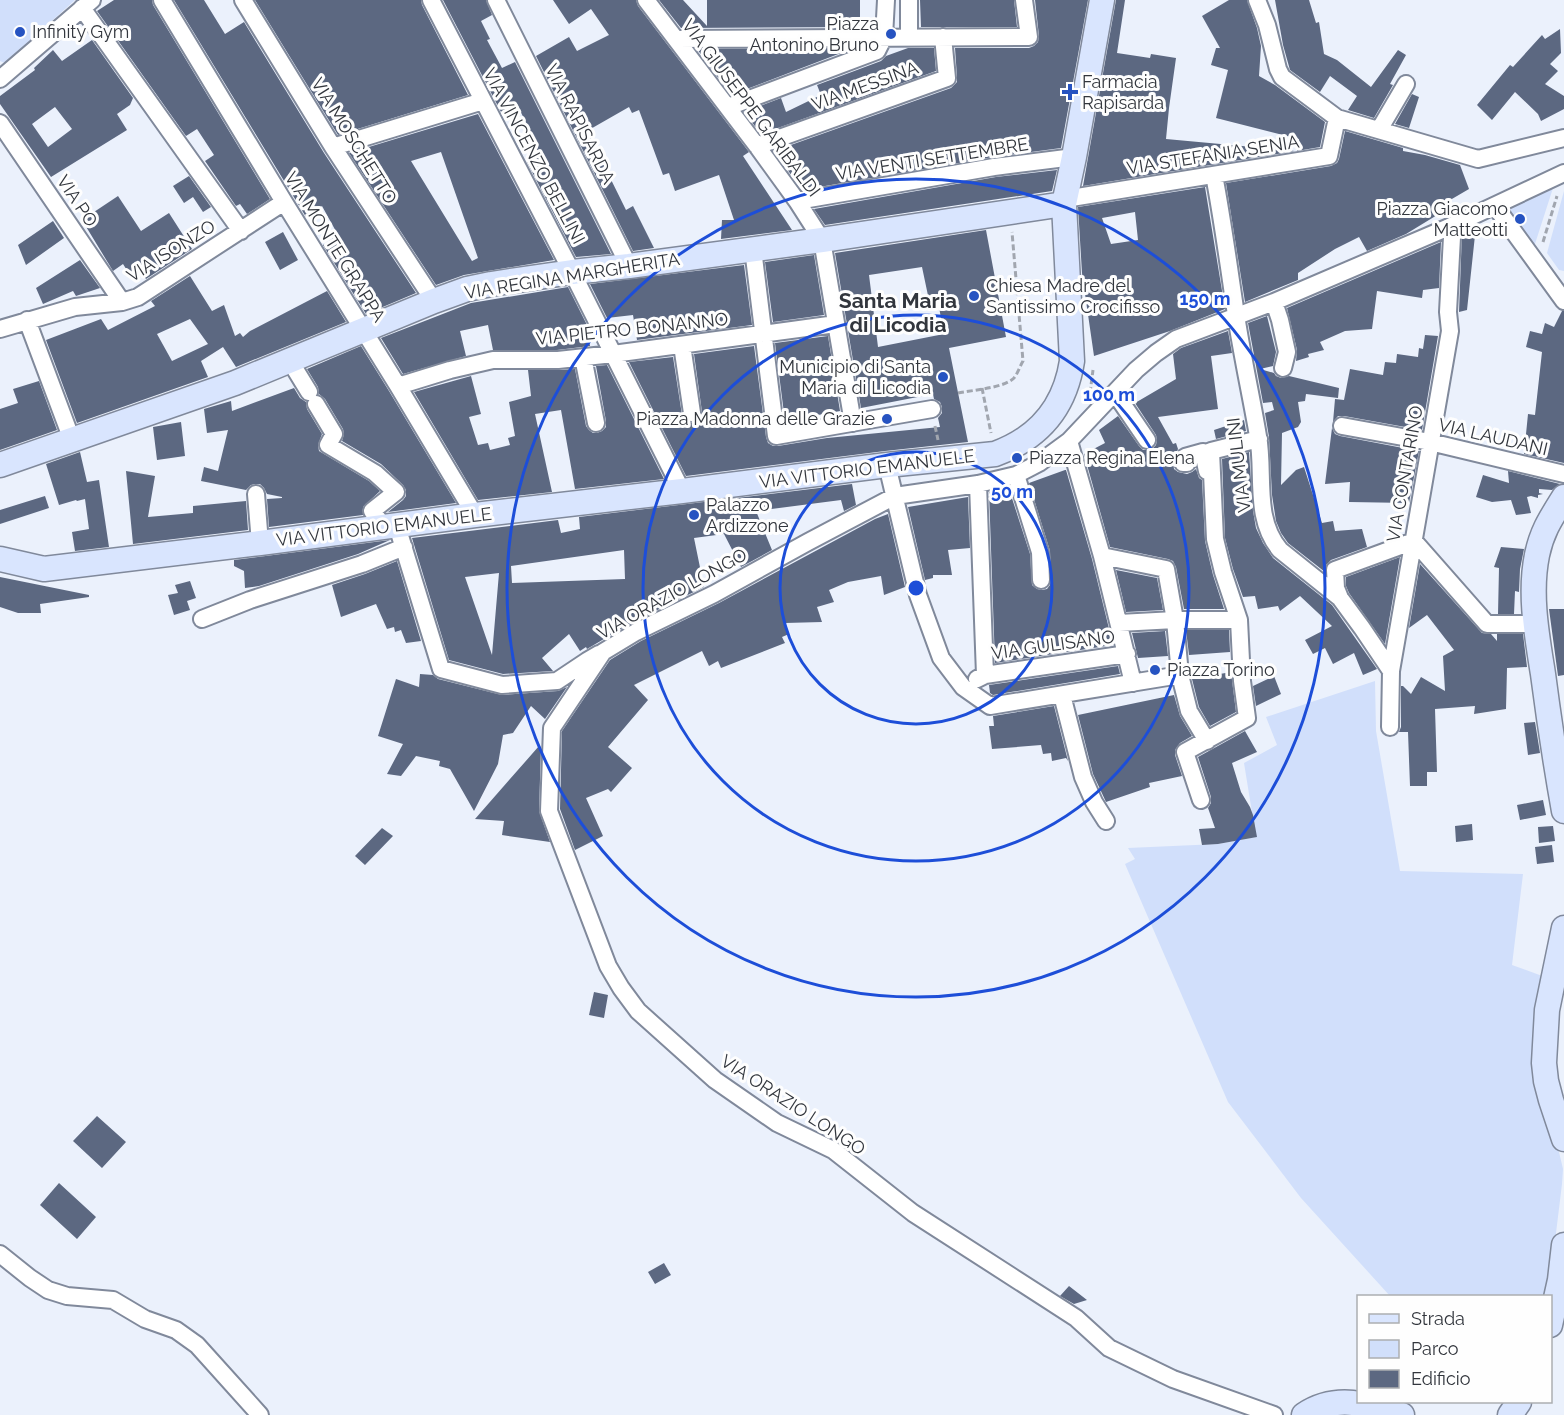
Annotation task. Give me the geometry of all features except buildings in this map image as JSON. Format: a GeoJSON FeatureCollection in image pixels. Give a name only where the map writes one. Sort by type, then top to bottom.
{"type":"FeatureCollection","features":[{"type":"Feature","properties":{"kind":"street","name":"VIA MONTE GRAPPA"},"geometry":{"type":"LineString","coordinates":[[162,0],[475,515]]}},
{"type":"Feature","properties":{"kind":"street","name":"VIA MOSCHETTO"},"geometry":{"type":"LineString","coordinates":[[243,0],[333,147],[434,301]]}},
{"type":"Feature","properties":{"kind":"street","name":"VIA VINCENZO BELLINI"},"geometry":{"type":"LineString","coordinates":[[431,0],[682,491]]}},
{"type":"Feature","properties":{"kind":"street","name":"VIA RAPISARDA"},"geometry":{"type":"LineString","coordinates":[[496,0],[630,266]]}},
{"type":"Feature","properties":{"kind":"street","name":"VIA GIUSEPPE GARIBALDI"},"geometry":{"type":"LineString","coordinates":[[646,0],[757,146],[822,240]]}},
{"type":"Feature","properties":{"kind":"street"},"geometry":{"type":"LineString","coordinates":[[728,107],[877,51],[884,37],[886,0]]}},
{"type":"Feature","properties":{"kind":"street"},"geometry":{"type":"LineString","coordinates":[[909,0],[916,37]]}},
{"type":"Feature","properties":{"kind":"street"},"geometry":{"type":"LineString","coordinates":[[676,39],[1029,37],[1024,0]]}},
{"type":"Feature","properties":{"kind":"street","name":"VIA VITTORIO EMANUELE"},"geometry":{"type":"LineString","coordinates":[[0,559],[44,569],[260,543],[395,534],[475,515],[995,454],[1009,449],[1042,427],[1064,392],[1072,361],[1064,201],[1102,0]]}},
{"type":"Feature","properties":{"kind":"street"},"geometry":{"type":"LineString","coordinates":[[1257,0],[1282,77],[1337,118],[1478,159],[1564,138]]}},
{"type":"Feature","properties":{"kind":"street"},"geometry":{"type":"LineString","coordinates":[[0,79],[87,4],[241,231]]}},
{"type":"Feature","properties":{"kind":"street","name":"VIA MESSINA"},"geometry":{"type":"LineString","coordinates":[[757,146],[947,78],[943,37]]}},
{"type":"Feature","properties":{"kind":"street"},"geometry":{"type":"LineString","coordinates":[[1378,130],[1406,84]]}},
{"type":"Feature","properties":{"kind":"street"},"geometry":{"type":"LineString","coordinates":[[333,147],[483,101]]}},
{"type":"Feature","properties":{"kind":"street","name":"VIA STEFANIA SENIA"},"geometry":{"type":"LineString","coordinates":[[1064,201],[1329,156],[1337,118]]}},
{"type":"Feature","properties":{"kind":"street","name":"VIA PO"},"geometry":{"type":"LineString","coordinates":[[0,123],[122,302]]}},
{"type":"Feature","properties":{"kind":"street","name":"VIA VENTI SETTEMBRE"},"geometry":{"type":"LineString","coordinates":[[797,201],[993,167],[1074,157]]}},
{"type":"Feature","properties":{"kind":"street","name":"VIA MULINI"},"geometry":{"type":"LineString","coordinates":[[1214,175],[1236,316],[1259,438],[1263,513],[1267,529],[1280,550],[1340,598],[1391,671]]}},
{"type":"Feature","properties":{"kind":"street","name":"VIA ORAZIO LONGO"},"geometry":{"type":"LineString","coordinates":[[1274,1415],[1173,1379],[1109,1348],[1076,1318],[912,1213],[833,1150],[777,1123],[715,1080],[638,1011],[608,966],[549,811],[552,728],[603,652],[636,632],[714,594],[855,517],[897,503],[1017,480],[1069,441],[1136,370],[1176,339],[1274,302],[1449,227],[1559,175]]}},
{"type":"Feature","properties":{"kind":"street","name":"VIA REGINA MARGHERITA"},"geometry":{"type":"LineString","coordinates":[[0,465],[235,383],[467,289],[572,272],[822,240],[1064,201]]}},
{"type":"Feature","properties":{"kind":"street","name":"VIA ISONZO"},"geometry":{"type":"LineString","coordinates":[[0,329],[75,306],[122,302],[138,297],[284,202]]}},
{"type":"Feature","properties":{"kind":"street"},"geometry":{"type":"LineString","coordinates":[[1494,206],[1564,301]]}},
{"type":"Feature","properties":{"kind":"street","name":"VIA CONTARINO"},"geometry":{"type":"LineString","coordinates":[[1390,727],[1391,671],[1450,331],[1448,312],[1452,237],[1449,227]]}},
{"type":"Feature","properties":{"kind":"street"},"geometry":{"type":"LineString","coordinates":[[822,240],[852,418]]}},
{"type":"Feature","properties":{"kind":"street"},"geometry":{"type":"LineString","coordinates":[[753,249],[776,436],[852,418],[932,409]]}},
{"type":"Feature","properties":{"kind":"street"},"geometry":{"type":"LineString","coordinates":[[1274,302],[1287,352],[1283,368]]}},
{"type":"Feature","properties":{"kind":"street"},"geometry":{"type":"LineString","coordinates":[[27,320],[72,440]]}},
{"type":"Feature","properties":{"kind":"street","name":"VIA PIETRO BONANNO"},"geometry":{"type":"LineString","coordinates":[[398,386],[493,360],[558,360],[836,324]]}},
{"type":"Feature","properties":{"kind":"street"},"geometry":{"type":"LineString","coordinates":[[682,345],[692,413]]}},
{"type":"Feature","properties":{"kind":"street"},"geometry":{"type":"LineString","coordinates":[[583,357],[596,423]]}},
{"type":"Feature","properties":{"kind":"street"},"geometry":{"type":"LineString","coordinates":[[290,361],[334,434],[328,445],[375,473],[396,492],[372,511],[395,534],[441,669],[502,685],[557,681],[603,652]]}},
{"type":"Feature","properties":{"kind":"street"},"geometry":{"type":"LineString","coordinates":[[1115,393],[1147,440]]}},
{"type":"Feature","properties":{"kind":"street","name":"VIA LAUDANI"},"geometry":{"type":"LineString","coordinates":[[1342,426],[1430,442],[1564,474]]}},
{"type":"Feature","properties":{"kind":"street"},"geometry":{"type":"LineString","coordinates":[[1200,800],[1185,752],[1247,718],[1242,681],[1239,620],[1222,572],[1215,539],[1211,451],[1259,438]]}},
{"type":"Feature","properties":{"kind":"street"},"geometry":{"type":"LineString","coordinates":[[1069,441],[1102,556],[1127,657],[1131,683]]}},
{"type":"Feature","properties":{"kind":"street"},"geometry":{"type":"LineString","coordinates":[[1183,463],[1186,463],[1185,457],[1203,453],[1207,473],[1212,476]]}},
{"type":"Feature","properties":{"kind":"street"},"geometry":{"type":"LineString","coordinates":[[887,465],[918,595],[941,658],[963,687],[990,706],[1131,683],[1181,678]]}},
{"type":"Feature","properties":{"kind":"street"},"geometry":{"type":"LineString","coordinates":[[1017,480],[1040,552],[1041,580]]}},
{"type":"Feature","properties":{"kind":"street"},"geometry":{"type":"LineString","coordinates":[[963,687],[985,675],[978,489]]}},
{"type":"Feature","properties":{"kind":"street"},"geometry":{"type":"LineString","coordinates":[[256,494],[260,543]]}},
{"type":"Feature","properties":{"kind":"street"},"geometry":{"type":"LineString","coordinates":[[1564,497],[1546,526],[1537,556],[1534,585],[1536,624],[1564,811]]}},
{"type":"Feature","properties":{"kind":"street"},"geometry":{"type":"LineString","coordinates":[[202,619],[250,600],[362,564],[395,534]]}},
{"type":"Feature","properties":{"kind":"street"},"geometry":{"type":"LineString","coordinates":[[1340,598],[1336,588],[1335,570],[1414,541],[1487,624],[1536,624]]}},
{"type":"Feature","properties":{"kind":"street"},"geometry":{"type":"LineString","coordinates":[[1102,556],[1166,569],[1175,620],[1181,678],[1189,711],[1207,741]]}},
{"type":"Feature","properties":{"kind":"street"},"geometry":{"type":"LineString","coordinates":[[1119,623],[1239,620]]}},
{"type":"Feature","properties":{"kind":"street","name":"VIA GULISANO"},"geometry":{"type":"LineString","coordinates":[[985,675],[1127,657]]}},
{"type":"Feature","properties":{"kind":"street"},"geometry":{"type":"LineString","coordinates":[[1062,695],[1083,777],[1094,802],[1106,820]]}},
{"type":"Feature","properties":{"kind":"street"},"geometry":{"type":"LineString","coordinates":[[1564,928],[1547,1010],[1544,1063],[1546,1081],[1564,1139]]}},
{"type":"Feature","properties":{"kind":"street"},"geometry":{"type":"LineString","coordinates":[[1552,1320],[1564,1245]]}},
{"type":"Feature","properties":{"kind":"street"},"geometry":{"type":"LineString","coordinates":[[0,1254],[48,1290],[67,1296],[113,1300],[145,1319],[176,1330],[197,1345],[260,1415]]}},
{"type":"Feature","properties":{"kind":"street"},"geometry":{"type":"LineString","coordinates":[[1304,1415],[1337,1402],[1357,1403]]}},
{"type":"Feature","properties":{"kind":"street"},"geometry":{"type":"LineString","coordinates":[[1360,1403],[1402,1415]]}},
{"type":"Feature","properties":{"kind":"path"},"geometry":{"type":"LineString","coordinates":[[1541,251],[1558,190],[1559,175]]}},
{"type":"Feature","properties":{"kind":"path"},"geometry":{"type":"LineString","coordinates":[[958,393],[998,387],[1007,383],[1015,377],[1023,361],[1011,231]]}},
{"type":"Feature","properties":{"kind":"path"},"geometry":{"type":"LineString","coordinates":[[1090,396],[1093,369]]}},
{"type":"Feature","properties":{"kind":"path"},"geometry":{"type":"LineString","coordinates":[[982,388],[992,438]]}},
{"type":"Feature","properties":{"kind":"path"},"geometry":{"type":"LineString","coordinates":[[932,409],[942,459]]}},
{"type":"Feature","properties":{"kind":"path"},"geometry":{"type":"LineString","coordinates":[[1147,440],[1150,453],[1158,459],[1160,464],[1183,463]]}},
{"type":"Feature","properties":{"kind":"green space","name":"Infinity Gym"},"geometry":{"type":"Polygon","coordinates":[[[0,0],[75,0],[5,63],[0,61],[0,0]]]}},
{"type":"Feature","properties":{"kind":"green space"},"geometry":{"type":"Polygon","coordinates":[[[1553,188],[1534,247],[1506,210],[1553,188]]]}},
{"type":"Feature","properties":{"kind":"green space"},"geometry":{"type":"Polygon","coordinates":[[[1564,191],[1564,271],[1559,270],[1547,253],[1564,191]]]}},
{"type":"Feature","properties":{"kind":"green space"},"geometry":{"type":"Polygon","coordinates":[[[1375,681],[1376,731],[1400,871],[1523,874],[1512,965],[1545,977],[1539,1095],[1563,1169],[1551,1274],[1546,1295],[1389,1295],[1301,1198],[1228,1102],[1125,864],[1135,859],[1128,848],[1218,844],[1256,837],[1244,763],[1277,745],[1266,717],[1375,681]]]}},
{"type":"Feature","properties":{"kind":"place","name":"Infinity Gym"},"geometry":{"type":"Point","coordinates":[20,32]}},
{"type":"Feature","properties":{"kind":"place","name":"Piazza Antonino Bruno"},"geometry":{"type":"Point","coordinates":[891,34]}},
{"type":"Feature","properties":{"kind":"place","name":"Farmacia Rapisarda"},"geometry":{"type":"Point","coordinates":[1070,92]}},
{"type":"Feature","properties":{"kind":"place","name":"Piazza Giacomo Matteotti"},"geometry":{"type":"Point","coordinates":[1520,219]}},
{"type":"Feature","properties":{"kind":"place","name":"Chiesa Madre del Santissimo Crocifisso"},"geometry":{"type":"Point","coordinates":[974,296]}},
{"type":"Feature","properties":{"kind":"place","name":"Municipio di Santa Maria di Licodia"},"geometry":{"type":"Point","coordinates":[943,377]}},
{"type":"Feature","properties":{"kind":"place","name":"Piazza Madonna delle Grazie"},"geometry":{"type":"Point","coordinates":[887,419]}},
{"type":"Feature","properties":{"kind":"place","name":"Piazza Regina Elena"},"geometry":{"type":"Point","coordinates":[1017,458]}},
{"type":"Feature","properties":{"kind":"place","name":"Palazzo Ardizzone"},"geometry":{"type":"Point","coordinates":[694,515]}},
{"type":"Feature","properties":{"kind":"place","name":"Piazza Torino"},"geometry":{"type":"Point","coordinates":[1155,670]}},
{"type":"Feature","properties":{"kind":"district","name":"Santa Maria di Licodia"},"geometry":{"type":"Point","coordinates":[898,313]}}]}
